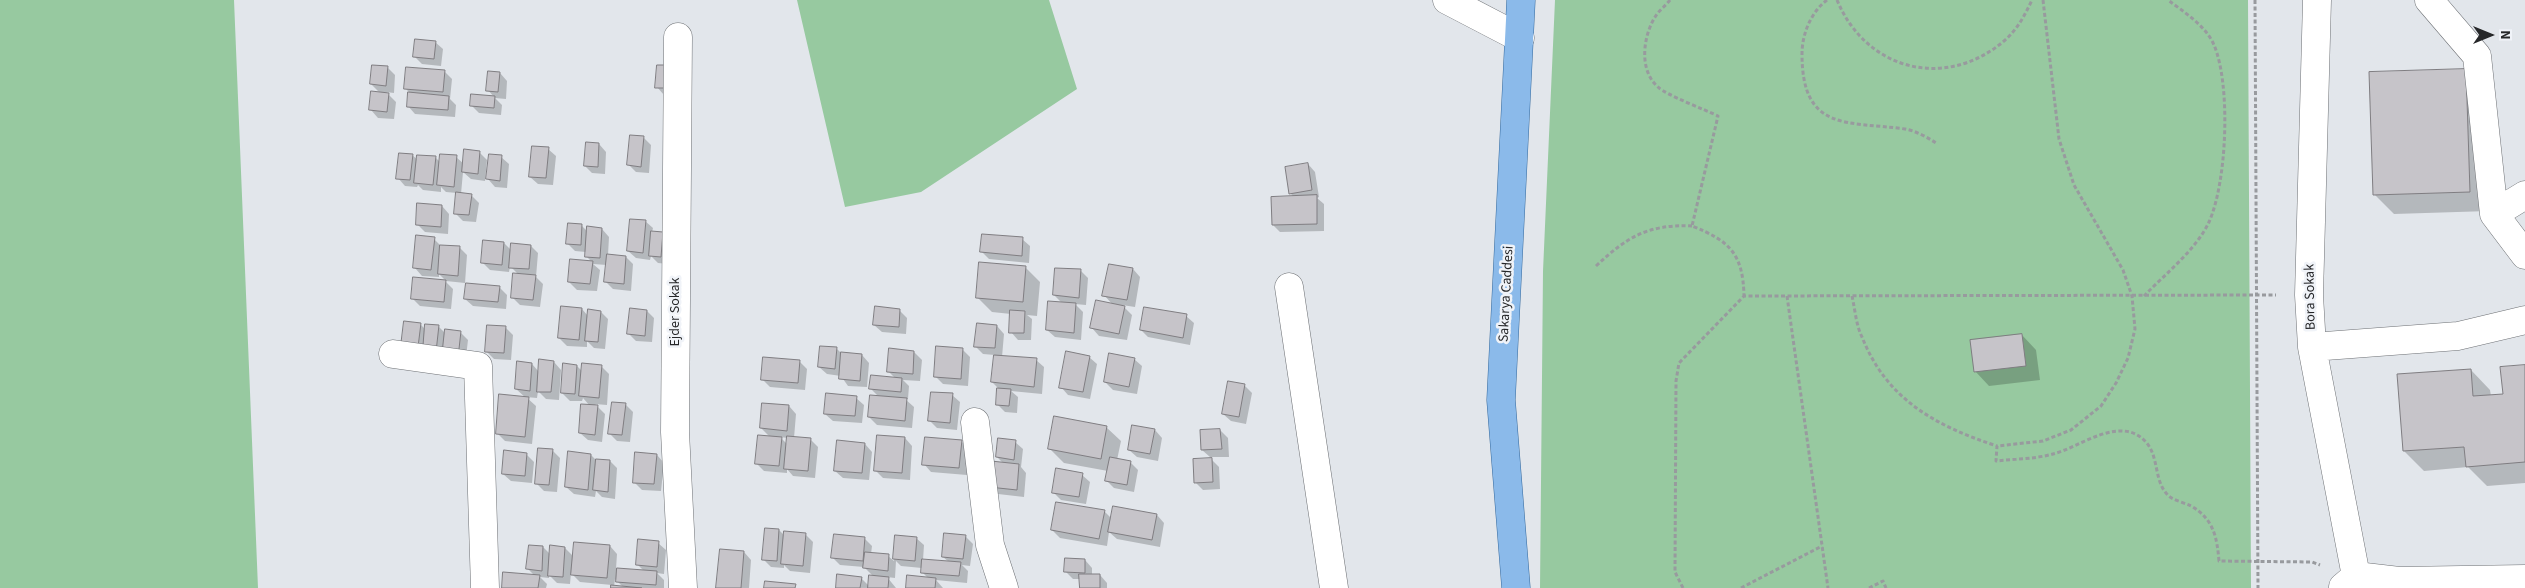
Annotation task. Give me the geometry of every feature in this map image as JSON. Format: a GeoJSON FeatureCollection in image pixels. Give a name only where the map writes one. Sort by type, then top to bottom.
{"type":"FeatureCollection","features":[{"type":"Feature","properties":{"kind":"main road","name":"Sakarya Caddesi"},"geometry":{"type":"LineString","coordinates":[[1516,588],[1502,400],[1521,0]]}},
{"type":"Feature","properties":{"kind":"street"},"geometry":{"type":"LineString","coordinates":[[1446,0],[1520,38]]}},
{"type":"Feature","properties":{"kind":"street","name":"Bora Sokak"},"geometry":{"type":"LineString","coordinates":[[2317,0],[2309,295],[2312,347],[2353,584]]}},
{"type":"Feature","properties":{"kind":"street"},"geometry":{"type":"LineString","coordinates":[[2429,0],[2477,56],[2494,214],[2525,255]]}},
{"type":"Feature","properties":{"kind":"street","name":"Ejder Sokak"},"geometry":{"type":"LineString","coordinates":[[678,37],[675,432],[684,588]]}},
{"type":"Feature","properties":{"kind":"street"},"geometry":{"type":"LineString","coordinates":[[2494,214],[2525,195]]}},
{"type":"Feature","properties":{"kind":"street"},"geometry":{"type":"LineString","coordinates":[[1289,287],[1334,588]]}},
{"type":"Feature","properties":{"kind":"street"},"geometry":{"type":"LineString","coordinates":[[2312,347],[2458,336],[2525,320]]}},
{"type":"Feature","properties":{"kind":"street"},"geometry":{"type":"LineString","coordinates":[[392,354],[478,366],[485,588]]}},
{"type":"Feature","properties":{"kind":"street"},"geometry":{"type":"LineString","coordinates":[[975,422],[990,545],[1004,588]]}},
{"type":"Feature","properties":{"kind":"street"},"geometry":{"type":"LineString","coordinates":[[2353,584],[2399,581],[2525,579]]}},
{"type":"Feature","properties":{"kind":"path"},"geometry":{"type":"LineString","coordinates":[[1670,0],[1657,15],[1648,32],[1644,55],[1648,72],[1658,88],[1718,116],[1692,226]]}},
{"type":"Feature","properties":{"kind":"path"},"geometry":{"type":"LineString","coordinates":[[1827,0],[1817,7],[1808,26],[1802,50],[1802,69],[1807,91],[1820,111],[1838,121],[1860,126],[1906,129],[1936,143]]}},
{"type":"Feature","properties":{"kind":"path"},"geometry":{"type":"LineString","coordinates":[[1837,0],[1845,19],[1860,38],[1877,51],[1901,63],[1924,69],[1950,67],[1977,59],[2004,41],[2021,22],[2032,0]]}},
{"type":"Feature","properties":{"kind":"path"},"geometry":{"type":"LineString","coordinates":[[1852,296],[1861,336],[1868,350],[1885,379],[1905,400],[1954,430],[1997,446],[2044,441],[2071,430],[2101,406],[2116,383],[2128,358],[2135,329],[2132,296],[2122,270],[2074,185],[2059,139],[2043,0]]}},
{"type":"Feature","properties":{"kind":"path"},"geometry":{"type":"LineString","coordinates":[[2144,296],[2192,246],[2209,222],[2223,171],[2225,143],[2222,71],[2214,44],[2196,21],[2168,0]]}},
{"type":"Feature","properties":{"kind":"path"},"geometry":{"type":"LineString","coordinates":[[2255,0],[2258,588]]}},
{"type":"Feature","properties":{"kind":"path"},"geometry":{"type":"LineString","coordinates":[[1596,266],[1630,238],[1649,229],[1671,225],[1692,226],[1716,236],[1730,246],[1739,261],[1744,276],[1744,296],[1679,363],[1676,381],[1675,572],[1683,588]]}},
{"type":"Feature","properties":{"kind":"path"},"geometry":{"type":"LineString","coordinates":[[1744,296],[2309,295]]}},
{"type":"Feature","properties":{"kind":"path"},"geometry":{"type":"LineString","coordinates":[[1787,296],[1828,588]]}},
{"type":"Feature","properties":{"kind":"path"},"geometry":{"type":"LineString","coordinates":[[1997,446],[1996,461],[2053,454],[2115,431],[2130,432],[2145,441],[2152,452],[2160,486],[2171,497],[2193,507],[2210,524],[2217,536],[2219,562],[2312,562],[2353,584]]}},
{"type":"Feature","properties":{"kind":"path"},"geometry":{"type":"LineString","coordinates":[[1741,588],[1822,546]]}},
{"type":"Feature","properties":{"kind":"path"},"geometry":{"type":"LineString","coordinates":[[1869,588],[1883,581],[1886,588]]}},
{"type":"Feature","properties":{"kind":"green space"},"geometry":{"type":"Polygon","coordinates":[[[0,0],[234,0],[258,588],[0,588],[0,0]]]}},
{"type":"Feature","properties":{"kind":"green space"},"geometry":{"type":"Polygon","coordinates":[[[797,0],[1049,0],[1077,89],[921,192],[845,207],[797,0]]]}},
{"type":"Feature","properties":{"kind":"green space"},"geometry":{"type":"Polygon","coordinates":[[[1555,0],[2248,0],[2251,588],[1540,588],[1543,271],[1555,0]]]}},
{"type":"Feature","properties":{"kind":"building"},"geometry":{"type":"Polygon","coordinates":[[[415,39],[436,41],[434,59],[413,57],[415,39]]]}},
{"type":"Feature","properties":{"kind":"building"},"geometry":{"type":"Polygon","coordinates":[[[372,65],[388,66],[386,86],[370,84],[372,65]]]}},
{"type":"Feature","properties":{"kind":"building"},"geometry":{"type":"Polygon","coordinates":[[[657,65],[669,65],[667,88],[655,88],[657,65]]]}},
{"type":"Feature","properties":{"kind":"building"},"geometry":{"type":"Polygon","coordinates":[[[406,67],[445,70],[443,92],[404,89],[406,67]]]}},
{"type":"Feature","properties":{"kind":"building"},"geometry":{"type":"Polygon","coordinates":[[[2466,69],[2470,192],[2373,195],[2369,72],[2466,69]]]}},
{"type":"Feature","properties":{"kind":"building"},"geometry":{"type":"Polygon","coordinates":[[[488,71],[500,72],[498,92],[486,91],[488,71]]]}},
{"type":"Feature","properties":{"kind":"building"},"geometry":{"type":"Polygon","coordinates":[[[371,91],[389,93],[387,112],[369,110],[371,91]]]}},
{"type":"Feature","properties":{"kind":"building"},"geometry":{"type":"Polygon","coordinates":[[[408,92],[449,96],[448,110],[407,107],[408,92]]]}},
{"type":"Feature","properties":{"kind":"building"},"geometry":{"type":"Polygon","coordinates":[[[471,94],[495,96],[494,108],[470,106],[471,94]]]}},
{"type":"Feature","properties":{"kind":"building"},"geometry":{"type":"Polygon","coordinates":[[[630,135],[644,136],[641,167],[627,165],[630,135]]]}},
{"type":"Feature","properties":{"kind":"building"},"geometry":{"type":"Polygon","coordinates":[[[586,142],[599,143],[598,167],[584,166],[586,142]]]}},
{"type":"Feature","properties":{"kind":"building"},"geometry":{"type":"Polygon","coordinates":[[[532,146],[549,147],[546,178],[529,177],[532,146]]]}},
{"type":"Feature","properties":{"kind":"building"},"geometry":{"type":"Polygon","coordinates":[[[464,149],[480,151],[478,174],[462,172],[464,149]]]}},
{"type":"Feature","properties":{"kind":"building"},"geometry":{"type":"Polygon","coordinates":[[[399,153],[413,154],[410,180],[396,179],[399,153]]]}},
{"type":"Feature","properties":{"kind":"building"},"geometry":{"type":"Polygon","coordinates":[[[440,154],[457,155],[454,187],[437,185],[440,154]]]}},
{"type":"Feature","properties":{"kind":"building"},"geometry":{"type":"Polygon","coordinates":[[[489,154],[502,155],[500,181],[486,179],[489,154]]]}},
{"type":"Feature","properties":{"kind":"building"},"geometry":{"type":"Polygon","coordinates":[[[417,155],[436,156],[433,185],[414,183],[417,155]]]}},
{"type":"Feature","properties":{"kind":"building"},"geometry":{"type":"Polygon","coordinates":[[[1308,163],[1312,190],[1289,194],[1285,167],[1308,163]]]}},
{"type":"Feature","properties":{"kind":"building"},"geometry":{"type":"Polygon","coordinates":[[[456,192],[472,194],[469,215],[454,214],[456,192]]]}},
{"type":"Feature","properties":{"kind":"building"},"geometry":{"type":"Polygon","coordinates":[[[1317,195],[1317,224],[1272,225],[1271,197],[1317,195]]]}},
{"type":"Feature","properties":{"kind":"building"},"geometry":{"type":"Polygon","coordinates":[[[417,203],[442,205],[441,227],[416,225],[417,203]]]}},
{"type":"Feature","properties":{"kind":"building"},"geometry":{"type":"Polygon","coordinates":[[[630,219],[646,220],[643,253],[627,251],[630,219]]]}},
{"type":"Feature","properties":{"kind":"building"},"geometry":{"type":"Polygon","coordinates":[[[568,223],[582,224],[581,245],[566,244],[568,223]]]}},
{"type":"Feature","properties":{"kind":"building"},"geometry":{"type":"Polygon","coordinates":[[[587,226],[602,228],[600,258],[585,257],[587,226]]]}},
{"type":"Feature","properties":{"kind":"building"},"geometry":{"type":"Polygon","coordinates":[[[651,231],[663,232],[661,257],[649,256],[651,231]]]}},
{"type":"Feature","properties":{"kind":"building"},"geometry":{"type":"Polygon","coordinates":[[[982,234],[1023,237],[1022,256],[980,252],[982,234]]]}},
{"type":"Feature","properties":{"kind":"building"},"geometry":{"type":"Polygon","coordinates":[[[416,235],[435,237],[431,270],[413,268],[416,235]]]}},
{"type":"Feature","properties":{"kind":"building"},"geometry":{"type":"Polygon","coordinates":[[[483,240],[504,242],[502,265],[481,263],[483,240]]]}},
{"type":"Feature","properties":{"kind":"building"},"geometry":{"type":"Polygon","coordinates":[[[511,243],[531,245],[529,269],[509,268],[511,243]]]}},
{"type":"Feature","properties":{"kind":"building"},"geometry":{"type":"Polygon","coordinates":[[[440,245],[460,246],[458,276],[438,274],[440,245]]]}},
{"type":"Feature","properties":{"kind":"building"},"geometry":{"type":"Polygon","coordinates":[[[607,254],[626,256],[624,284],[604,282],[607,254]]]}},
{"type":"Feature","properties":{"kind":"building"},"geometry":{"type":"Polygon","coordinates":[[[570,259],[593,261],[590,284],[568,282],[570,259]]]}},
{"type":"Feature","properties":{"kind":"building"},"geometry":{"type":"Polygon","coordinates":[[[979,262],[1026,266],[1023,302],[976,298],[979,262]]]}},
{"type":"Feature","properties":{"kind":"building"},"geometry":{"type":"Polygon","coordinates":[[[1109,264],[1133,268],[1127,300],[1102,296],[1109,264]]]}},
{"type":"Feature","properties":{"kind":"building"},"geometry":{"type":"Polygon","coordinates":[[[1055,268],[1081,269],[1079,298],[1053,295],[1055,268]]]}},
{"type":"Feature","properties":{"kind":"building"},"geometry":{"type":"Polygon","coordinates":[[[513,273],[536,275],[533,300],[511,298],[513,273]]]}},
{"type":"Feature","properties":{"kind":"building"},"geometry":{"type":"Polygon","coordinates":[[[413,277],[446,280],[444,302],[411,299],[413,277]]]}},
{"type":"Feature","properties":{"kind":"building"},"geometry":{"type":"Polygon","coordinates":[[[466,283],[500,286],[498,302],[464,299],[466,283]]]}},
{"type":"Feature","properties":{"kind":"building"},"geometry":{"type":"Polygon","coordinates":[[[1096,300],[1125,306],[1119,334],[1090,328],[1096,300]]]}},
{"type":"Feature","properties":{"kind":"building"},"geometry":{"type":"Polygon","coordinates":[[[1048,301],[1076,303],[1074,333],[1046,330],[1048,301]]]}},
{"type":"Feature","properties":{"kind":"building"},"geometry":{"type":"Polygon","coordinates":[[[561,306],[582,308],[579,340],[558,338],[561,306]]]}},
{"type":"Feature","properties":{"kind":"building"},"geometry":{"type":"Polygon","coordinates":[[[875,306],[900,309],[899,327],[873,325],[875,306]]]}},
{"type":"Feature","properties":{"kind":"building"},"geometry":{"type":"Polygon","coordinates":[[[1144,307],[1187,314],[1183,338],[1140,330],[1144,307]]]}},
{"type":"Feature","properties":{"kind":"building"},"geometry":{"type":"Polygon","coordinates":[[[630,308],[647,310],[645,336],[627,334],[630,308]]]}},
{"type":"Feature","properties":{"kind":"building"},"geometry":{"type":"Polygon","coordinates":[[[588,309],[601,311],[598,342],[585,341],[588,309]]]}},
{"type":"Feature","properties":{"kind":"building"},"geometry":{"type":"Polygon","coordinates":[[[1010,310],[1025,311],[1024,333],[1009,333],[1010,310]]]}},
{"type":"Feature","properties":{"kind":"building"},"geometry":{"type":"Polygon","coordinates":[[[404,321],[421,323],[418,347],[401,346],[404,321]]]}},
{"type":"Feature","properties":{"kind":"building"},"geometry":{"type":"Polygon","coordinates":[[[977,323],[997,325],[995,348],[974,347],[977,323]]]}},
{"type":"Feature","properties":{"kind":"building"},"geometry":{"type":"Polygon","coordinates":[[[425,324],[439,325],[436,352],[423,351],[425,324]]]}},
{"type":"Feature","properties":{"kind":"building"},"geometry":{"type":"Polygon","coordinates":[[[487,325],[506,326],[504,353],[485,352],[487,325]]]}},
{"type":"Feature","properties":{"kind":"building"},"geometry":{"type":"Polygon","coordinates":[[[445,329],[461,331],[458,358],[442,357],[445,329]]]}},
{"type":"Feature","properties":{"kind":"building"},"geometry":{"type":"Polygon","coordinates":[[[2022,334],[2026,366],[1974,372],[1970,340],[2022,334]]]}},
{"type":"Feature","properties":{"kind":"building"},"geometry":{"type":"Polygon","coordinates":[[[820,346],[837,347],[835,369],[818,367],[820,346]]]}},
{"type":"Feature","properties":{"kind":"building"},"geometry":{"type":"Polygon","coordinates":[[[936,346],[963,348],[961,379],[934,377],[936,346]]]}},
{"type":"Feature","properties":{"kind":"building"},"geometry":{"type":"Polygon","coordinates":[[[889,348],[914,351],[913,374],[887,372],[889,348]]]}},
{"type":"Feature","properties":{"kind":"building"},"geometry":{"type":"Polygon","coordinates":[[[1066,351],[1090,356],[1083,392],[1059,388],[1066,351]]]}},
{"type":"Feature","properties":{"kind":"building"},"geometry":{"type":"Polygon","coordinates":[[[841,352],[862,354],[860,381],[839,379],[841,352]]]}},
{"type":"Feature","properties":{"kind":"building"},"geometry":{"type":"Polygon","coordinates":[[[1109,353],[1135,358],[1129,387],[1104,382],[1109,353]]]}},
{"type":"Feature","properties":{"kind":"building"},"geometry":{"type":"Polygon","coordinates":[[[994,355],[1037,358],[1034,387],[991,382],[994,355]]]}},
{"type":"Feature","properties":{"kind":"building"},"geometry":{"type":"Polygon","coordinates":[[[763,357],[800,360],[798,383],[761,380],[763,357]]]}},
{"type":"Feature","properties":{"kind":"building"},"geometry":{"type":"Polygon","coordinates":[[[539,359],[554,361],[551,392],[537,392],[539,359]]]}},
{"type":"Feature","properties":{"kind":"building"},"geometry":{"type":"Polygon","coordinates":[[[517,361],[532,363],[530,391],[515,389],[517,361]]]}},
{"type":"Feature","properties":{"kind":"building"},"geometry":{"type":"Polygon","coordinates":[[[563,363],[577,365],[575,394],[561,393],[563,363]]]}},
{"type":"Feature","properties":{"kind":"building"},"geometry":{"type":"Polygon","coordinates":[[[582,363],[602,365],[599,398],[579,396],[582,363]]]}},
{"type":"Feature","properties":{"kind":"building"},"geometry":{"type":"Polygon","coordinates":[[[2525,365],[2525,462],[2466,467],[2464,447],[2403,451],[2397,374],[2471,369],[2473,396],[2503,394],[2500,367],[2525,365]]]}},
{"type":"Feature","properties":{"kind":"building"},"geometry":{"type":"Polygon","coordinates":[[[871,375],[902,378],[901,392],[869,389],[871,375]]]}},
{"type":"Feature","properties":{"kind":"building"},"geometry":{"type":"Polygon","coordinates":[[[1228,381],[1245,384],[1239,417],[1222,414],[1228,381]]]}},
{"type":"Feature","properties":{"kind":"building"},"geometry":{"type":"Polygon","coordinates":[[[997,388],[1011,389],[1009,406],[996,405],[997,388]]]}},
{"type":"Feature","properties":{"kind":"building"},"geometry":{"type":"Polygon","coordinates":[[[931,392],[953,393],[950,423],[928,421],[931,392]]]}},
{"type":"Feature","properties":{"kind":"building"},"geometry":{"type":"Polygon","coordinates":[[[826,393],[857,396],[855,416],[824,414],[826,393]]]}},
{"type":"Feature","properties":{"kind":"building"},"geometry":{"type":"Polygon","coordinates":[[[499,394],[529,397],[525,437],[496,434],[499,394]]]}},
{"type":"Feature","properties":{"kind":"building"},"geometry":{"type":"Polygon","coordinates":[[[870,395],[907,398],[905,421],[868,417],[870,395]]]}},
{"type":"Feature","properties":{"kind":"building"},"geometry":{"type":"Polygon","coordinates":[[[612,402],[626,403],[622,435],[608,434],[612,402]]]}},
{"type":"Feature","properties":{"kind":"building"},"geometry":{"type":"Polygon","coordinates":[[[762,403],[789,405],[787,431],[760,428],[762,403]]]}},
{"type":"Feature","properties":{"kind":"building"},"geometry":{"type":"Polygon","coordinates":[[[581,404],[598,405],[595,435],[579,433],[581,404]]]}},
{"type":"Feature","properties":{"kind":"building"},"geometry":{"type":"Polygon","coordinates":[[[1054,416],[1107,426],[1101,459],[1048,449],[1054,416]]]}},
{"type":"Feature","properties":{"kind":"building"},"geometry":{"type":"Polygon","coordinates":[[[1132,425],[1155,429],[1150,454],[1128,450],[1132,425]]]}},
{"type":"Feature","properties":{"kind":"building"},"geometry":{"type":"Polygon","coordinates":[[[1220,429],[1222,449],[1201,450],[1200,430],[1220,429]]]}},
{"type":"Feature","properties":{"kind":"building"},"geometry":{"type":"Polygon","coordinates":[[[758,435],[782,437],[779,466],[755,464],[758,435]]]}},
{"type":"Feature","properties":{"kind":"building"},"geometry":{"type":"Polygon","coordinates":[[[877,435],[905,437],[902,473],[874,471],[877,435]]]}},
{"type":"Feature","properties":{"kind":"building"},"geometry":{"type":"Polygon","coordinates":[[[787,436],[811,438],[808,471],[784,469],[787,436]]]}},
{"type":"Feature","properties":{"kind":"building"},"geometry":{"type":"Polygon","coordinates":[[[925,437],[962,440],[959,468],[922,465],[925,437]]]}},
{"type":"Feature","properties":{"kind":"building"},"geometry":{"type":"Polygon","coordinates":[[[998,438],[1016,440],[1014,460],[996,457],[998,438]]]}},
{"type":"Feature","properties":{"kind":"building"},"geometry":{"type":"Polygon","coordinates":[[[837,440],[865,443],[862,473],[834,471],[837,440]]]}},
{"type":"Feature","properties":{"kind":"building"},"geometry":{"type":"Polygon","coordinates":[[[538,448],[553,449],[549,485],[535,484],[538,448]]]}},
{"type":"Feature","properties":{"kind":"building"},"geometry":{"type":"Polygon","coordinates":[[[504,450],[527,453],[525,476],[502,474],[504,450]]]}},
{"type":"Feature","properties":{"kind":"building"},"geometry":{"type":"Polygon","coordinates":[[[568,451],[591,454],[588,490],[565,487],[568,451]]]}},
{"type":"Feature","properties":{"kind":"building"},"geometry":{"type":"Polygon","coordinates":[[[635,452],[657,454],[654,484],[633,483],[635,452]]]}},
{"type":"Feature","properties":{"kind":"building"},"geometry":{"type":"Polygon","coordinates":[[[1110,457],[1131,461],[1127,485],[1105,481],[1110,457]]]}},
{"type":"Feature","properties":{"kind":"building"},"geometry":{"type":"Polygon","coordinates":[[[1212,458],[1213,482],[1194,483],[1193,459],[1212,458]]]}},
{"type":"Feature","properties":{"kind":"building"},"geometry":{"type":"Polygon","coordinates":[[[596,459],[610,460],[608,492],[593,490],[596,459]]]}},
{"type":"Feature","properties":{"kind":"building"},"geometry":{"type":"Polygon","coordinates":[[[991,461],[1019,464],[1017,490],[989,487],[991,461]]]}},
{"type":"Feature","properties":{"kind":"building"},"geometry":{"type":"Polygon","coordinates":[[[1056,468],[1083,473],[1079,497],[1052,493],[1056,468]]]}},
{"type":"Feature","properties":{"kind":"building"},"geometry":{"type":"Polygon","coordinates":[[[1056,502],[1105,510],[1099,539],[1051,530],[1056,502]]]}},
{"type":"Feature","properties":{"kind":"building"},"geometry":{"type":"Polygon","coordinates":[[[1113,506],[1157,514],[1152,540],[1108,532],[1113,506]]]}},
{"type":"Feature","properties":{"kind":"building"},"geometry":{"type":"Polygon","coordinates":[[[765,528],[779,529],[777,561],[762,560],[765,528]]]}},
{"type":"Feature","properties":{"kind":"building"},"geometry":{"type":"Polygon","coordinates":[[[784,531],[806,533],[803,566],[781,564],[784,531]]]}},
{"type":"Feature","properties":{"kind":"building"},"geometry":{"type":"Polygon","coordinates":[[[944,533],[966,535],[963,559],[942,557],[944,533]]]}},
{"type":"Feature","properties":{"kind":"building"},"geometry":{"type":"Polygon","coordinates":[[[834,534],[865,537],[863,561],[831,558],[834,534]]]}},
{"type":"Feature","properties":{"kind":"building"},"geometry":{"type":"Polygon","coordinates":[[[895,535],[917,537],[915,561],[893,559],[895,535]]]}},
{"type":"Feature","properties":{"kind":"building"},"geometry":{"type":"Polygon","coordinates":[[[638,539],[659,541],[657,567],[636,565],[638,539]]]}},
{"type":"Feature","properties":{"kind":"building"},"geometry":{"type":"Polygon","coordinates":[[[574,542],[610,545],[607,578],[571,575],[574,542]]]}},
{"type":"Feature","properties":{"kind":"building"},"geometry":{"type":"Polygon","coordinates":[[[529,545],[543,546],[542,571],[526,569],[529,545]]]}},
{"type":"Feature","properties":{"kind":"building"},"geometry":{"type":"Polygon","coordinates":[[[550,545],[565,547],[563,577],[548,576],[550,545]]]}},
{"type":"Feature","properties":{"kind":"building"},"geometry":{"type":"Polygon","coordinates":[[[720,549],[744,551],[741,588],[716,588],[720,549]]]}},
{"type":"Feature","properties":{"kind":"building"},"geometry":{"type":"Polygon","coordinates":[[[865,552],[889,554],[888,571],[863,568],[865,552]]]}},
{"type":"Feature","properties":{"kind":"building"},"geometry":{"type":"Polygon","coordinates":[[[1065,558],[1085,559],[1085,573],[1064,572],[1065,558]]]}},
{"type":"Feature","properties":{"kind":"building"},"geometry":{"type":"Polygon","coordinates":[[[922,559],[961,562],[959,576],[921,573],[922,559]]]}},
{"type":"Feature","properties":{"kind":"building"},"geometry":{"type":"Polygon","coordinates":[[[617,568],[657,571],[656,585],[616,582],[617,568]]]}},
{"type":"Feature","properties":{"kind":"building"},"geometry":{"type":"Polygon","coordinates":[[[503,572],[540,575],[538,588],[502,588],[503,572]]]}},
{"type":"Feature","properties":{"kind":"building"},"geometry":{"type":"Polygon","coordinates":[[[837,574],[862,577],[860,588],[836,588],[837,574]]]}},
{"type":"Feature","properties":{"kind":"building"},"geometry":{"type":"Polygon","coordinates":[[[1079,574],[1100,574],[1100,588],[1080,588],[1079,574]]]}},
{"type":"Feature","properties":{"kind":"building"},"geometry":{"type":"Polygon","coordinates":[[[869,575],[889,577],[888,588],[868,588],[869,575]]]}},
{"type":"Feature","properties":{"kind":"building"},"geometry":{"type":"Polygon","coordinates":[[[907,575],[936,578],[935,588],[906,588],[907,575]]]}},
{"type":"Feature","properties":{"kind":"building"},"geometry":{"type":"Polygon","coordinates":[[[765,581],[796,584],[795,588],[764,588],[765,581]]]}},
{"type":"Feature","properties":{"kind":"building"},"geometry":{"type":"Polygon","coordinates":[[[611,585],[642,588],[611,588],[611,585]]]}}]}
